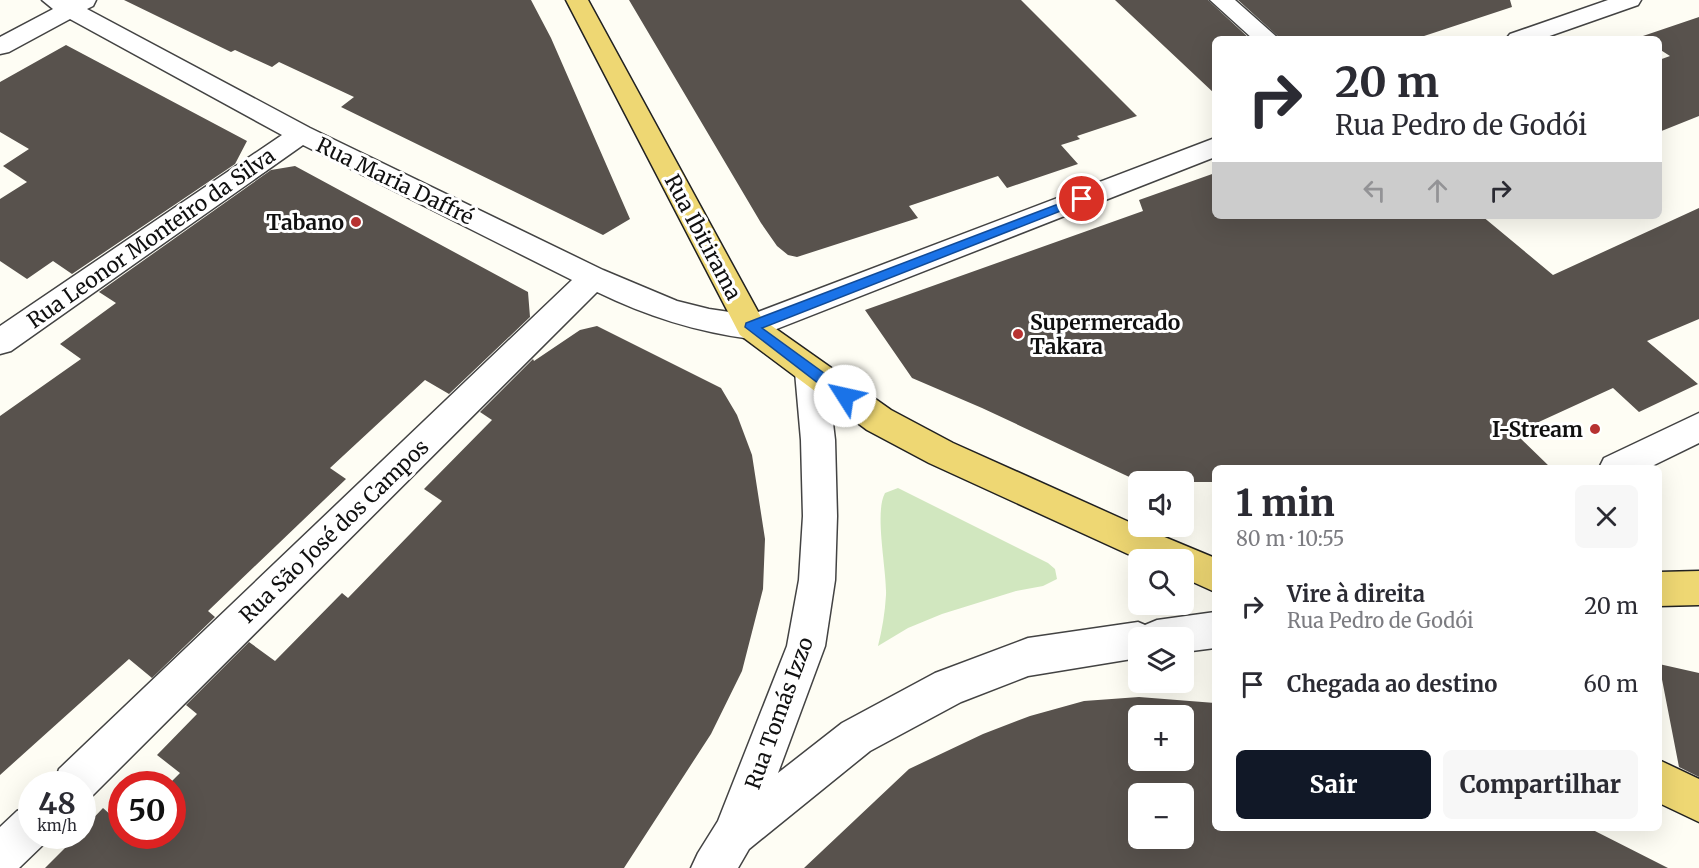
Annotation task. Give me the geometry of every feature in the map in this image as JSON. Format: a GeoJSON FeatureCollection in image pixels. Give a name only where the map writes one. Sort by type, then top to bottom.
{"type":"FeatureCollection","features":[{"type":"Feature","properties":{"kind":"main road","name":"Rua Ibitirama"},"geometry":{"type":"LineString","coordinates":[[577,0],[751,327],[879,420],[941,453],[1156,549]]}},
{"type":"Feature","properties":{"kind":"main road","name":"Rua Ibitirama"},"geometry":{"type":"LineString","coordinates":[[1194,566],[1212,574]]}},
{"type":"Feature","properties":{"kind":"main road"},"geometry":{"type":"LineString","coordinates":[[1662,589],[1699,588]]}},
{"type":"Feature","properties":{"kind":"main road"},"geometry":{"type":"LineString","coordinates":[[1662,782],[1699,801]]}},
{"type":"Feature","properties":{"kind":"street"},"geometry":{"type":"LineString","coordinates":[[1221,0],[1263,36]]}},
{"type":"Feature","properties":{"kind":"street"},"geometry":{"type":"LineString","coordinates":[[1527,36],[1630,0]]}},
{"type":"Feature","properties":{"kind":"street"},"geometry":{"type":"LineString","coordinates":[[0,47],[70,3]]}},
{"type":"Feature","properties":{"kind":"street","name":"Rua Maria Daffré"},"geometry":{"type":"LineString","coordinates":[[70,3],[302,134],[593,278],[631,296],[692,318],[751,327]]}},
{"type":"Feature","properties":{"kind":"street","name":"Rua Leonor Monteiro da Silva"},"geometry":{"type":"LineString","coordinates":[[0,342],[302,134]]}},
{"type":"Feature","properties":{"kind":"street"},"geometry":{"type":"LineString","coordinates":[[751,327],[1212,148]]}},
{"type":"Feature","properties":{"kind":"street","name":"Rua São José dos Campos"},"geometry":{"type":"LineString","coordinates":[[87,771],[593,278]]}},
{"type":"Feature","properties":{"kind":"street","name":"Rua Tomás Izzo"},"geometry":{"type":"LineString","coordinates":[[723,852],[806,646],[817,580],[819,473],[811,372]]}},
{"type":"Feature","properties":{"kind":"street"},"geometry":{"type":"LineString","coordinates":[[1622,465],[1699,427]]}},
{"type":"Feature","properties":{"kind":"street"},"geometry":{"type":"LineString","coordinates":[[1194,633],[1212,630]]}},
{"type":"Feature","properties":{"kind":"street","name":"Rua Tomás Izzo"},"geometry":{"type":"LineString","coordinates":[[723,852],[856,737],[949,687],[1028,657],[1128,642]]}},
{"type":"Feature","properties":{"kind":"street"},"geometry":{"type":"LineString","coordinates":[[0,856],[18,839]]}},
{"type":"Feature","properties":{"kind":"green space"},"geometry":{"type":"Polygon","coordinates":[[[898,488],[1048,563],[1055,569],[1057,579],[1043,586],[1016,591],[942,614],[908,628],[878,646],[886,595],[881,527],[882,502],[885,493],[898,488]]]}},
{"type":"Feature","properties":{"kind":"building"},"geometry":{"type":"Polygon","coordinates":[[[124,0],[531,0],[551,38],[630,219],[603,235],[341,107],[354,97],[279,62],[272,67],[235,50],[231,52],[124,0]]]}},
{"type":"Feature","properties":{"kind":"building"},"geometry":{"type":"Polygon","coordinates":[[[629,0],[1021,0],[1137,116],[1077,136],[1080,139],[1061,145],[1078,164],[1007,188],[998,176],[909,206],[918,218],[797,257],[788,255],[777,246],[761,223],[629,0]]]}},
{"type":"Feature","properties":{"kind":"building"},"geometry":{"type":"Polygon","coordinates":[[[1115,0],[1208,0],[1247,36],[1212,36],[1212,91],[1115,0]]]}},
{"type":"Feature","properties":{"kind":"building"},"geometry":{"type":"Polygon","coordinates":[[[1238,0],[1510,0],[1512,7],[1424,36],[1278,36],[1238,0]]]}},
{"type":"Feature","properties":{"kind":"building"},"geometry":{"type":"Polygon","coordinates":[[[1699,17],[1699,116],[1662,131],[1662,59],[1670,56],[1662,51],[1662,36],[1643,36],[1699,17]]]}},
{"type":"Feature","properties":{"kind":"building"},"geometry":{"type":"Polygon","coordinates":[[[66,45],[247,141],[235,164],[72,274],[53,261],[27,279],[0,261],[0,199],[27,182],[3,166],[29,149],[0,132],[0,82],[66,45]]]}},
{"type":"Feature","properties":{"kind":"building"},"geometry":{"type":"Polygon","coordinates":[[[295,166],[528,292],[530,317],[449,394],[425,380],[330,468],[346,479],[208,611],[215,617],[152,678],[129,659],[0,775],[0,416],[81,359],[60,344],[116,303],[99,292],[271,170],[295,166]]]}},
{"type":"Feature","properties":{"kind":"building"},"geometry":{"type":"Polygon","coordinates":[[[1212,174],[1212,219],[1486,219],[1553,275],[1699,208],[1699,319],[1647,341],[1698,384],[1639,412],[1613,388],[1515,433],[1548,465],[1212,465],[1212,482],[1194,482],[1194,471],[1128,471],[1128,476],[912,378],[865,310],[1143,211],[1139,200],[1212,174]]]}},
{"type":"Feature","properties":{"kind":"building"},"geometry":{"type":"Polygon","coordinates":[[[597,326],[721,388],[737,415],[752,455],[765,539],[763,589],[742,671],[711,734],[624,868],[45,868],[64,849],[96,849],[96,815],[103,808],[108,812],[108,849],[186,849],[186,771],[177,771],[157,755],[197,714],[186,705],[249,642],[275,661],[342,593],[348,598],[442,501],[424,489],[492,420],[480,412],[533,359],[534,361],[580,330],[597,326]]]}},
{"type":"Feature","properties":{"kind":"building"},"geometry":{"type":"Polygon","coordinates":[[[1662,665],[1699,673],[1699,777],[1679,767],[1662,679],[1662,665]]]}},
{"type":"Feature","properties":{"kind":"building"},"geometry":{"type":"Polygon","coordinates":[[[1139,697],[1212,703],[1212,831],[1595,831],[1668,868],[804,868],[909,769],[983,734],[1030,716],[1084,701],[1139,697]]]}},
{"type":"Feature","properties":{"kind":"place","name":"Tabano"},"geometry":{"type":"Point","coordinates":[356,222]}},
{"type":"Feature","properties":{"kind":"place","name":"Supermercado Takara"},"geometry":{"type":"Point","coordinates":[1018,334]}},
{"type":"Feature","properties":{"kind":"place","name":"I-Stream"},"geometry":{"type":"Point","coordinates":[1595,429]}},
{"type":"Feature","properties":{"kind":"route"},"geometry":{"type":"LineString","coordinates":[[845,396],[751,327],[1082,199]]}}]}
